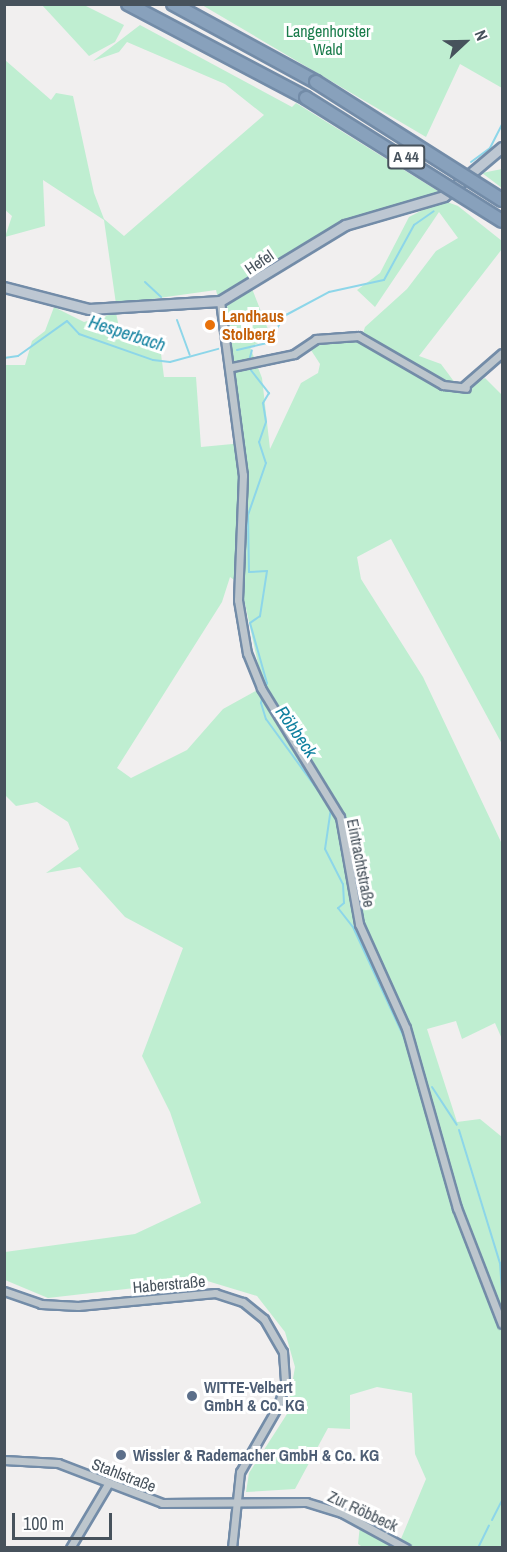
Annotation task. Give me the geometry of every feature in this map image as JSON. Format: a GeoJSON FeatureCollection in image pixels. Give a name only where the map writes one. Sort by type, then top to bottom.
{"type":"FeatureCollection","features":[{"type":"Feature","properties":{"kind":"highway","name":"A 44"},"geometry":{"type":"LineString","coordinates":[[128,4],[306,98],[502,221]]}},
{"type":"Feature","properties":{"kind":"highway","name":"A 44"},"geometry":{"type":"LineString","coordinates":[[173,4],[316,82],[502,200]]}},
{"type":"Feature","properties":{"kind":"main road","name":"Hefel"},"geometry":{"type":"LineString","coordinates":[[4,287],[89,309],[220,301],[345,225],[444,196],[502,147]]}},
{"type":"Feature","properties":{"kind":"street","name":"Eintrachtstraße"},"geometry":{"type":"LineString","coordinates":[[220,301],[232,368],[243,475],[238,600],[247,653],[261,688],[340,817],[359,924],[406,1028],[457,1208],[502,1324]]}},
{"type":"Feature","properties":{"kind":"street"},"geometry":{"type":"LineString","coordinates":[[232,368],[294,354],[316,339],[358,336],[443,385],[465,387],[502,353]]}},
{"type":"Feature","properties":{"kind":"street","name":"Haberstraße"},"geometry":{"type":"LineString","coordinates":[[4,1291],[41,1304],[78,1306],[215,1293],[258,1312],[280,1346],[285,1383],[278,1406],[247,1456],[236,1502],[232,1548]]}},
{"type":"Feature","properties":{"kind":"street","name":"Stahlstraße"},"geometry":{"type":"LineString","coordinates":[[4,1460],[57,1464],[162,1503],[236,1502]]}},
{"type":"Feature","properties":{"kind":"street"},"geometry":{"type":"LineString","coordinates":[[70,1548],[108,1484]]}},
{"type":"Feature","properties":{"kind":"street","name":"Zur Röbbeck"},"geometry":{"type":"LineString","coordinates":[[236,1502],[278,1499],[324,1506],[406,1548]]}},
{"type":"Feature","properties":{"kind":"green space"},"geometry":{"type":"Polygon","coordinates":[[[42,5],[84,5],[124,25],[115,42],[89,56],[42,5]]]}},
{"type":"Feature","properties":{"kind":"green space","name":"Langenhorster Wald"},"geometry":{"type":"Polygon","coordinates":[[[202,5],[502,5],[502,88],[460,64],[426,137],[202,5]]]}},
{"type":"Feature","properties":{"kind":"green space"},"geometry":{"type":"Polygon","coordinates":[[[140,25],[292,107],[296,103],[441,193],[363,217],[251,286],[271,337],[250,347],[262,378],[270,449],[301,383],[318,373],[320,364],[309,347],[326,338],[361,339],[365,327],[407,289],[436,251],[458,238],[439,212],[375,307],[357,290],[380,273],[409,217],[442,200],[458,206],[502,241],[502,249],[419,356],[441,364],[461,391],[485,378],[502,395],[502,744],[391,539],[357,557],[361,579],[423,677],[502,844],[502,1039],[495,1023],[462,1039],[456,1021],[427,1029],[457,1122],[480,1119],[502,1137],[502,1547],[364,1548],[358,1544],[360,1525],[398,1546],[426,1479],[415,1454],[412,1393],[377,1387],[350,1395],[350,1429],[328,1428],[295,1489],[246,1492],[249,1473],[287,1414],[295,1367],[285,1332],[257,1296],[204,1280],[48,1298],[5,1280],[5,1252],[135,1234],[201,1203],[170,1112],[142,1056],[183,948],[125,917],[80,867],[46,873],[79,849],[68,822],[37,802],[16,806],[5,795],[5,365],[25,365],[32,341],[45,331],[54,307],[84,322],[116,313],[120,332],[160,346],[164,377],[196,377],[201,447],[243,443],[234,364],[216,290],[116,304],[104,220],[43,180],[45,226],[5,237],[12,216],[4,209],[5,60],[51,100],[56,93],[73,96],[94,193],[104,219],[124,236],[264,115],[225,84],[127,42],[119,52],[93,61],[140,25]],[[230,577],[222,602],[117,768],[131,778],[187,750],[223,709],[263,687],[241,585],[230,577]]]}},
{"type":"Feature","properties":{"kind":"green space"},"geometry":{"type":"Polygon","coordinates":[[[502,169],[502,188],[482,173],[502,169]]]}},
{"type":"Feature","properties":{"kind":"waterway","name":"Hesperbach"},"geometry":{"type":"LineString","coordinates":[[471,162],[490,148],[502,124]]}},
{"type":"Feature","properties":{"kind":"waterway","name":"Hesperbach"},"geometry":{"type":"LineString","coordinates":[[237,350],[267,343],[286,315],[329,292],[384,280],[414,225],[434,211]]}},
{"type":"Feature","properties":{"kind":"waterway"},"geometry":{"type":"LineString","coordinates":[[145,282],[161,297]]}},
{"type":"Feature","properties":{"kind":"waterway"},"geometry":{"type":"LineString","coordinates":[[177,320],[190,355]]}},
{"type":"Feature","properties":{"kind":"waterway","name":"Hesperbach"},"geometry":{"type":"LineString","coordinates":[[4,358],[18,356],[67,321],[79,334],[153,360],[170,362],[218,349]]}},
{"type":"Feature","properties":{"kind":"waterway","name":"Röbbeck"},"geometry":{"type":"LineString","coordinates":[[249,361],[252,350]]}},
{"type":"Feature","properties":{"kind":"waterway","name":"Röbbeck"},"geometry":{"type":"LineString","coordinates":[[250,369],[269,393],[263,403],[266,422],[259,442],[266,463],[248,515],[249,572],[267,571],[260,616],[250,623],[267,683],[261,703],[266,719],[331,808],[325,849],[343,884],[344,903],[338,908],[353,927],[408,1046]]}},
{"type":"Feature","properties":{"kind":"waterway","name":"Röbbeck"},"geometry":{"type":"LineString","coordinates":[[432,1087],[457,1125]]}},
{"type":"Feature","properties":{"kind":"waterway","name":"Röbbeck"},"geometry":{"type":"LineString","coordinates":[[459,1130],[500,1263],[502,1293]]}},
{"type":"Feature","properties":{"kind":"waterway"},"geometry":{"type":"LineString","coordinates":[[492,1520],[502,1500]]}},
{"type":"Feature","properties":{"kind":"waterway"},"geometry":{"type":"LineString","coordinates":[[478,1548],[489,1525]]}},
{"type":"Feature","properties":{"kind":"place","name":"Landhaus Stolberg"},"geometry":{"type":"Point","coordinates":[210,325]}},
{"type":"Feature","properties":{"kind":"place","name":"WITTE-Velbert GmbH & Co. KG"},"geometry":{"type":"Point","coordinates":[192,1396]}},
{"type":"Feature","properties":{"kind":"place","name":"Wissler & Rademacher GmbH & Co. KG"},"geometry":{"type":"Point","coordinates":[121,1455]}}]}
